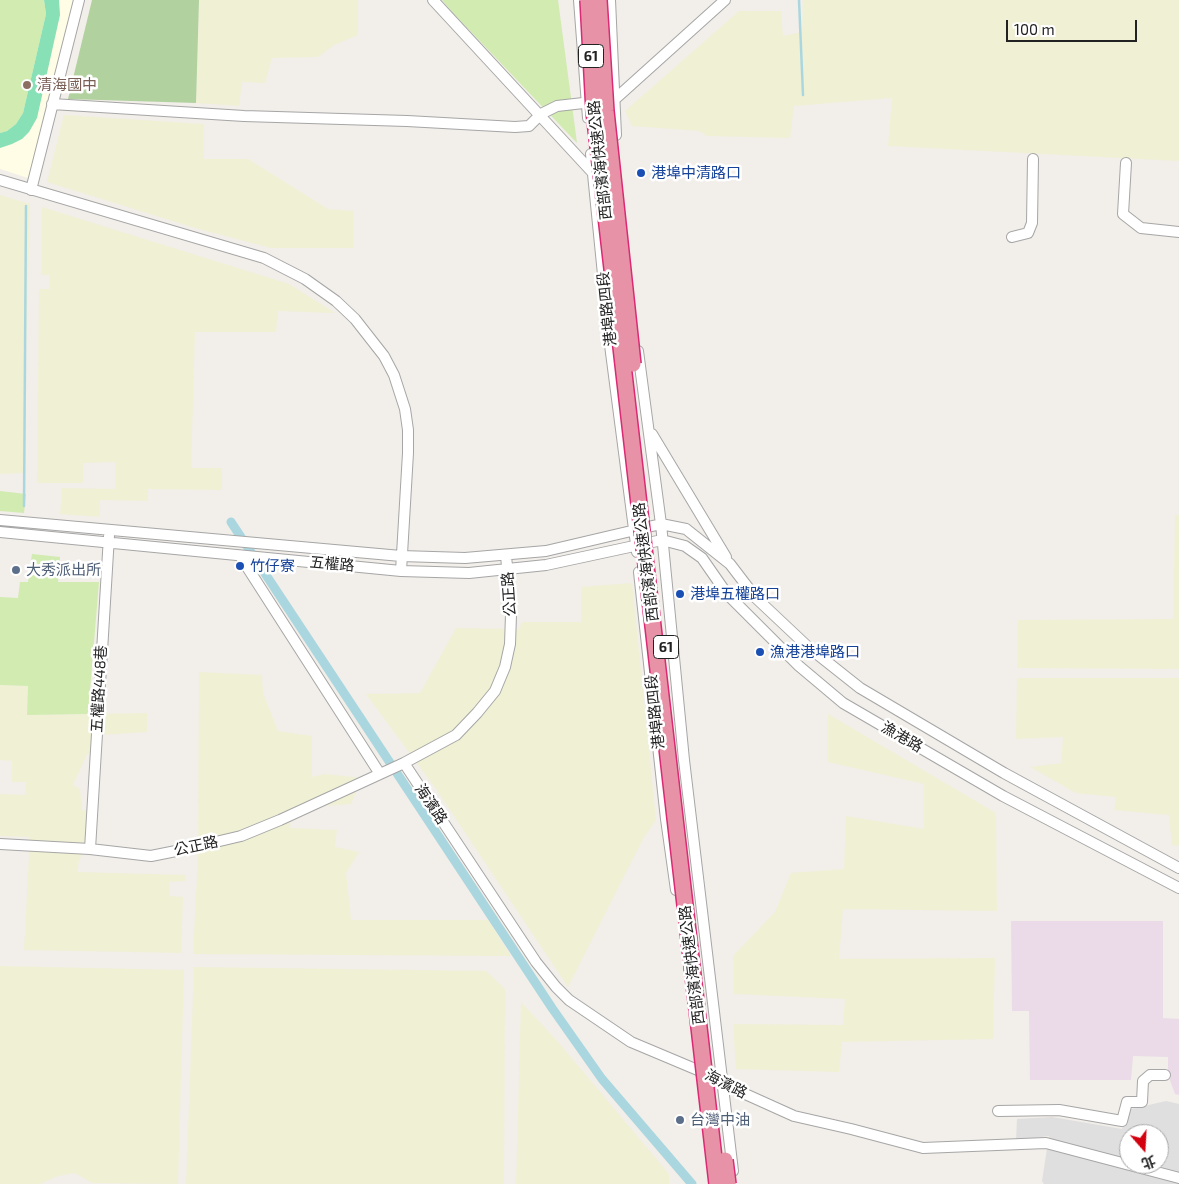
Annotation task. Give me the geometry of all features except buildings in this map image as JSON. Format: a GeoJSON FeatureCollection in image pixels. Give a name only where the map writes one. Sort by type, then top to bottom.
{"type":"FeatureCollection","features":[{"type":"Feature","properties":{"kind":"highway","name":"西部濱海快速公路"},"geometry":{"type":"LineString","coordinates":[[588,0],[594,112],[717,1184]]}},
{"type":"Feature","properties":{"kind":"highway","name":"西部濱海快速公路"},"geometry":{"type":"LineString","coordinates":[[599,0],[606,111],[626,299],[728,1184]]}},
{"type":"Feature","properties":{"kind":"street"},"geometry":{"type":"LineString","coordinates":[[31,190],[79,0]]}},
{"type":"Feature","properties":{"kind":"street"},"geometry":{"type":"LineString","coordinates":[[433,0],[541,114],[593,173]]}},
{"type":"Feature","properties":{"kind":"street","name":"港埠路四段"},"geometry":{"type":"LineString","coordinates":[[579,0],[586,102],[610,345],[636,546],[666,819],[700,1071],[710,1184]]}},
{"type":"Feature","properties":{"kind":"street","name":"港埠路四段"},"geometry":{"type":"LineString","coordinates":[[610,0],[614,100],[630,289],[661,524],[684,760],[735,1184]]}},
{"type":"Feature","properties":{"kind":"street"},"geometry":{"type":"LineString","coordinates":[[52,104],[244,116],[529,126],[541,114],[557,106],[614,100],[725,0]]}},
{"type":"Feature","properties":{"kind":"street"},"geometry":{"type":"LineString","coordinates":[[1012,237],[1028,233],[1032,223],[1033,159]]}},
{"type":"Feature","properties":{"kind":"street"},"geometry":{"type":"LineString","coordinates":[[1126,163],[1123,214],[1141,228],[1179,232]]}},
{"type":"Feature","properties":{"kind":"street"},"geometry":{"type":"LineString","coordinates":[[0,180],[264,258],[305,279],[336,301],[355,319],[384,356],[394,375],[405,409],[408,430],[408,452],[401,571]]}},
{"type":"Feature","properties":{"kind":"street"},"geometry":{"type":"LineString","coordinates":[[650,432],[730,564]]}},
{"type":"Feature","properties":{"kind":"street","name":"五權路"},"geometry":{"type":"LineString","coordinates":[[0,520],[402,556],[465,558],[546,551],[661,524]]}},
{"type":"Feature","properties":{"kind":"street","name":"漁港路"},"geometry":{"type":"LineString","coordinates":[[661,524],[686,529],[730,564],[756,598],[825,662],[860,688],[1004,774],[1179,868]]}},
{"type":"Feature","properties":{"kind":"street","name":"五權路448巷"},"geometry":{"type":"LineString","coordinates":[[90,849],[110,530]]}},
{"type":"Feature","properties":{"kind":"street","name":"五權路"},"geometry":{"type":"LineString","coordinates":[[0,532],[401,571],[469,573],[546,565],[662,540]]}},
{"type":"Feature","properties":{"kind":"street","name":"漁港路"},"geometry":{"type":"LineString","coordinates":[[662,540],[685,546],[702,558],[727,594],[799,666],[843,702],[1003,796],[1179,888]]}},
{"type":"Feature","properties":{"kind":"street","name":"公正路"},"geometry":{"type":"LineString","coordinates":[[0,844],[90,849],[151,856],[241,836],[288,817],[404,763],[456,735],[495,691],[505,667],[510,644],[511,615],[506,555]]}},
{"type":"Feature","properties":{"kind":"street"},"geometry":{"type":"LineString","coordinates":[[240,556],[380,774]]}},
{"type":"Feature","properties":{"kind":"street","name":"海濱路"},"geometry":{"type":"LineString","coordinates":[[404,763],[536,962],[556,987],[568,1000],[631,1042],[700,1071],[723,1084],[794,1116],[851,1128],[923,1148],[1046,1143],[1179,1178]]}},
{"type":"Feature","properties":{"kind":"street"},"geometry":{"type":"LineString","coordinates":[[998,1111],[1059,1110],[1122,1121],[1127,1102],[1142,1102],[1143,1081],[1150,1075],[1164,1075]]}},
{"type":"Feature","properties":{"kind":"shaded area","name":"清海國中"},"geometry":{"type":"Polygon","coordinates":[[[0,0],[76,0],[31,179],[0,169],[0,0]]]}},
{"type":"Feature","properties":{"kind":"shaded area"},"geometry":{"type":"Polygon","coordinates":[[[1011,921],[1163,921],[1163,1018],[1179,1019],[1179,1095],[1175,1094],[1168,1075],[1168,1057],[1133,1056],[1131,1080],[1030,1080],[1029,1011],[1012,1011],[1011,921]]]}},
{"type":"Feature","properties":{"kind":"shaded area"},"geometry":{"type":"Polygon","coordinates":[[[1166,1101],[1179,1104],[1179,1184],[1044,1184],[1042,1181],[1049,1136],[1016,1140],[1017,1119],[1052,1117],[1119,1128],[1119,1174],[1169,1174],[1169,1124],[1123,1124],[1127,1110],[1166,1101]]]}},
{"type":"Feature","properties":{"kind":"green space"},"geometry":{"type":"Polygon","coordinates":[[[0,0],[44,0],[46,14],[23,113],[16,124],[7,131],[0,133],[0,0]]]}},
{"type":"Feature","properties":{"kind":"green space"},"geometry":{"type":"Polygon","coordinates":[[[44,0],[59,0],[60,15],[37,118],[29,132],[22,139],[0,148],[0,133],[7,131],[16,124],[23,113],[46,14],[44,0]]]}},
{"type":"Feature","properties":{"kind":"green space"},"geometry":{"type":"Polygon","coordinates":[[[92,0],[199,0],[196,103],[68,99],[92,0]]]}},
{"type":"Feature","properties":{"kind":"green space"},"geometry":{"type":"Polygon","coordinates":[[[199,0],[358,0],[358,35],[334,45],[318,57],[272,58],[265,83],[242,82],[239,106],[196,103],[199,0]]]}},
{"type":"Feature","properties":{"kind":"green space"},"geometry":{"type":"Polygon","coordinates":[[[442,0],[558,0],[577,143],[454,14],[442,0]]]}},
{"type":"Feature","properties":{"kind":"green space"},"geometry":{"type":"Polygon","coordinates":[[[803,0],[1179,0],[1179,161],[888,146],[892,98],[794,106],[790,138],[707,136],[699,131],[632,126],[625,111],[739,11],[781,11],[783,36],[802,32],[803,0]]]}},
{"type":"Feature","properties":{"kind":"green space"},"geometry":{"type":"Polygon","coordinates":[[[64,115],[204,124],[204,159],[248,159],[328,209],[354,211],[353,248],[271,248],[195,228],[47,182],[64,115]]]}},
{"type":"Feature","properties":{"kind":"green space"},"geometry":{"type":"Polygon","coordinates":[[[0,195],[30,204],[23,473],[0,474],[0,195]]]}},
{"type":"Feature","properties":{"kind":"green space"},"geometry":{"type":"Polygon","coordinates":[[[42,207],[289,284],[335,313],[278,311],[276,332],[195,332],[191,468],[222,468],[222,490],[148,489],[148,501],[100,500],[100,517],[60,514],[62,488],[116,489],[115,462],[83,463],[83,483],[37,483],[39,289],[50,289],[50,275],[41,275],[42,207]]]}},
{"type":"Feature","properties":{"kind":"green space"},"geometry":{"type":"Polygon","coordinates":[[[0,491],[26,494],[24,513],[0,511],[0,491]]]}},
{"type":"Feature","properties":{"kind":"green space"},"geometry":{"type":"Polygon","coordinates":[[[1175,515],[1179,515],[1179,669],[1017,668],[1018,620],[1173,619],[1175,515]]]}},
{"type":"Feature","properties":{"kind":"green space"},"geometry":{"type":"Polygon","coordinates":[[[32,554],[60,557],[58,582],[99,582],[88,714],[27,715],[28,686],[0,685],[0,597],[18,598],[20,582],[28,582],[32,554]]]}},
{"type":"Feature","properties":{"kind":"green space"},"geometry":{"type":"Polygon","coordinates":[[[632,583],[656,820],[643,839],[568,987],[436,789],[366,694],[420,693],[456,628],[519,629],[522,622],[581,622],[581,587],[632,583]]]}},
{"type":"Feature","properties":{"kind":"green space"},"geometry":{"type":"Polygon","coordinates":[[[199,672],[262,675],[263,693],[278,731],[312,736],[312,777],[325,774],[362,778],[351,804],[291,808],[290,828],[337,830],[335,847],[359,852],[346,873],[351,920],[488,920],[511,956],[193,954],[198,855],[199,672]]]}},
{"type":"Feature","properties":{"kind":"green space"},"geometry":{"type":"Polygon","coordinates":[[[1017,678],[1179,678],[1179,846],[1172,845],[1169,815],[1114,810],[1116,797],[1076,793],[1030,767],[1061,763],[1063,737],[1016,739],[1017,678]]]}},
{"type":"Feature","properties":{"kind":"green space"},"geometry":{"type":"Polygon","coordinates":[[[0,685],[28,686],[27,715],[147,713],[147,732],[99,735],[98,750],[87,754],[73,785],[80,789],[82,810],[98,814],[79,861],[77,872],[186,875],[185,881],[169,882],[170,896],[183,897],[181,953],[24,950],[30,837],[0,836],[0,794],[25,795],[26,782],[12,782],[12,761],[0,760],[0,685]]]}},
{"type":"Feature","properties":{"kind":"green space"},"geometry":{"type":"Polygon","coordinates":[[[828,714],[996,813],[997,911],[843,909],[839,959],[995,958],[993,1039],[842,1042],[839,1072],[736,1069],[733,1024],[843,1025],[845,999],[734,994],[733,956],[775,912],[791,873],[844,869],[846,816],[924,829],[924,784],[828,762],[828,714]]]}},
{"type":"Feature","properties":{"kind":"green space"},"geometry":{"type":"Polygon","coordinates":[[[0,966],[184,970],[178,1184],[92,1183],[75,1173],[58,1176],[40,1184],[0,1184],[0,966]]]}},
{"type":"Feature","properties":{"kind":"green space"},"geometry":{"type":"Polygon","coordinates":[[[194,967],[486,971],[505,989],[504,1184],[186,1184],[194,967]]]}},
{"type":"Feature","properties":{"kind":"green space"},"geometry":{"type":"Polygon","coordinates":[[[521,1002],[559,1043],[669,1174],[669,1184],[516,1184],[521,1002]]]}},
{"type":"Feature","properties":{"kind":"waterway"},"geometry":{"type":"LineString","coordinates":[[799,0],[803,95]]}},
{"type":"Feature","properties":{"kind":"waterway"},"geometry":{"type":"LineString","coordinates":[[24,506],[26,206]]}},
{"type":"Feature","properties":{"kind":"waterway"},"geometry":{"type":"LineString","coordinates":[[231,522],[552,1008],[602,1079],[692,1184]]}},
{"type":"Feature","properties":{"kind":"place","name":"清海國中"},"geometry":{"type":"Point","coordinates":[27,85]}},
{"type":"Feature","properties":{"kind":"place","name":"港埠中清路口"},"geometry":{"type":"Point","coordinates":[641,173]}},
{"type":"Feature","properties":{"kind":"place","name":"竹仔寮"},"geometry":{"type":"Point","coordinates":[240,566]}},
{"type":"Feature","properties":{"kind":"place","name":"大秀派出所"},"geometry":{"type":"Point","coordinates":[16,570]}},
{"type":"Feature","properties":{"kind":"place","name":"港埠五權路口"},"geometry":{"type":"Point","coordinates":[680,594]}},
{"type":"Feature","properties":{"kind":"place","name":"漁港港埠路口"},"geometry":{"type":"Point","coordinates":[760,652]}},
{"type":"Feature","properties":{"kind":"place","name":"台灣中油"},"geometry":{"type":"Point","coordinates":[680,1120]}}]}
